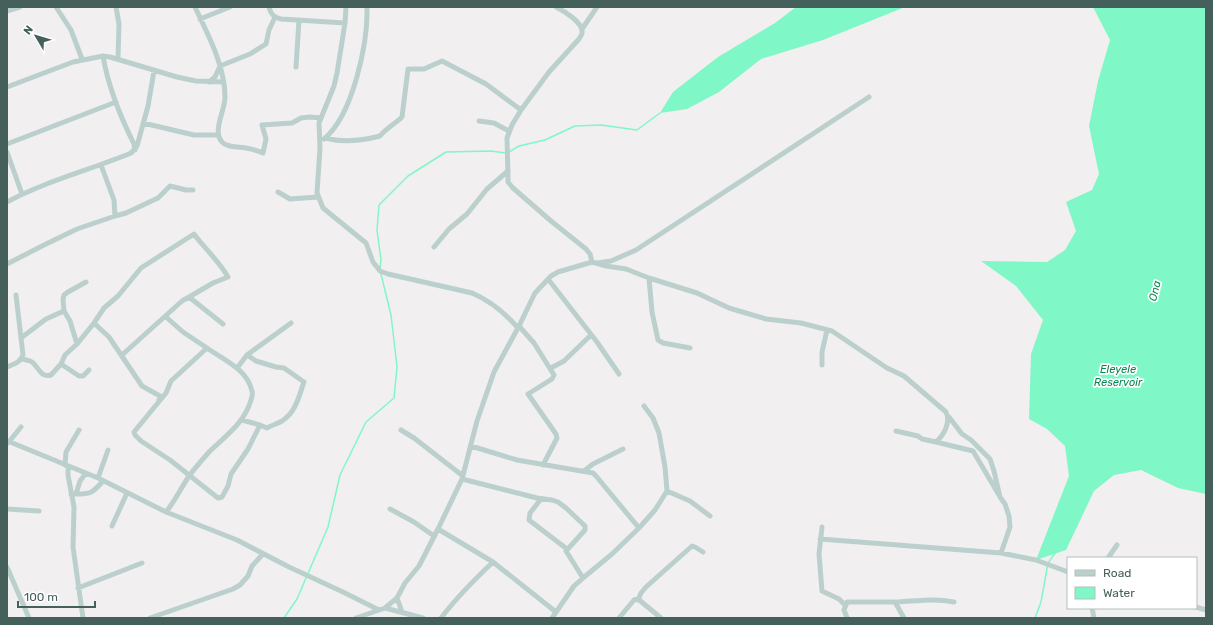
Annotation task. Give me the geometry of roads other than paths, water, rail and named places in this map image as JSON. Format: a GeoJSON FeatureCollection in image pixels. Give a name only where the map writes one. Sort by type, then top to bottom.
{"type":"FeatureCollection","features":[{"type":"Feature","properties":{"kind":"street"},"geometry":{"type":"LineString","coordinates":[[7,11],[20,7]]}},
{"type":"Feature","properties":{"kind":"street"},"geometry":{"type":"LineString","coordinates":[[56,7],[71,30],[82,60]]}},
{"type":"Feature","properties":{"kind":"street"},"geometry":{"type":"LineString","coordinates":[[116,7],[119,24],[118,59]]}},
{"type":"Feature","properties":{"kind":"street"},"geometry":{"type":"LineString","coordinates":[[195,7],[210,38],[224,82],[225,99],[218,135],[225,145],[264,153],[266,139],[262,125],[292,124],[301,118],[321,118]]}},
{"type":"Feature","properties":{"kind":"street"},"geometry":{"type":"LineString","coordinates":[[200,19],[230,7]]}},
{"type":"Feature","properties":{"kind":"street"},"geometry":{"type":"LineString","coordinates":[[269,7],[272,15],[275,17],[299,20],[345,22]]}},
{"type":"Feature","properties":{"kind":"street"},"geometry":{"type":"LineString","coordinates":[[346,7],[345,22],[334,86],[319,123],[322,140],[318,197],[323,208],[366,244],[373,262],[380,271],[478,296],[496,307],[534,342],[554,375],[554,377],[528,394],[558,438],[544,465]]}},
{"type":"Feature","properties":{"kind":"street"},"geometry":{"type":"LineString","coordinates":[[322,140],[336,126],[353,87],[366,30],[367,7]]}},
{"type":"Feature","properties":{"kind":"street"},"geometry":{"type":"LineString","coordinates":[[556,7],[573,17],[582,29]]}},
{"type":"Feature","properties":{"kind":"street"},"geometry":{"type":"LineString","coordinates":[[598,7],[582,29],[579,39],[549,72],[521,110],[509,131],[506,153],[508,182],[551,221],[586,249],[594,262],[606,266],[626,269],[697,293],[729,308],[766,319],[801,323],[827,330],[836,334],[887,368],[904,376],[946,412],[948,417],[962,434],[971,440],[990,459],[1000,497]]}},
{"type":"Feature","properties":{"kind":"street"},"geometry":{"type":"LineString","coordinates":[[210,82],[215,77],[220,66],[250,54],[266,44],[269,30],[275,17]]}},
{"type":"Feature","properties":{"kind":"street"},"geometry":{"type":"LineString","coordinates":[[296,67],[299,20]]}},
{"type":"Feature","properties":{"kind":"street"},"geometry":{"type":"LineString","coordinates":[[103,56],[105,69],[116,102],[134,144],[135,150]]}},
{"type":"Feature","properties":{"kind":"street"},"geometry":{"type":"LineString","coordinates":[[7,87],[82,60],[103,56],[118,59],[154,71],[196,81],[224,82]]}},
{"type":"Feature","properties":{"kind":"street"},"geometry":{"type":"LineString","coordinates":[[322,140],[343,142],[380,136],[384,130],[402,117],[408,68],[424,70],[442,61],[486,84],[521,110]]}},
{"type":"Feature","properties":{"kind":"street"},"geometry":{"type":"LineString","coordinates":[[7,202],[22,194],[101,165],[135,150],[143,123],[154,71]]}},
{"type":"Feature","properties":{"kind":"street"},"geometry":{"type":"LineString","coordinates":[[356,618],[385,608],[397,598],[405,583],[419,566],[462,477],[477,421],[494,372],[519,327],[535,293],[558,272],[594,262],[611,261],[636,250],[869,97]]}},
{"type":"Feature","properties":{"kind":"street"},"geometry":{"type":"LineString","coordinates":[[7,144],[116,102]]}},
{"type":"Feature","properties":{"kind":"street"},"geometry":{"type":"LineString","coordinates":[[479,120],[494,123],[509,131]]}},
{"type":"Feature","properties":{"kind":"street"},"geometry":{"type":"LineString","coordinates":[[143,123],[194,134],[218,135]]}},
{"type":"Feature","properties":{"kind":"street"},"geometry":{"type":"LineString","coordinates":[[7,152],[22,194]]}},
{"type":"Feature","properties":{"kind":"street"},"geometry":{"type":"LineString","coordinates":[[101,165],[114,200],[115,216]]}},
{"type":"Feature","properties":{"kind":"street"},"geometry":{"type":"LineString","coordinates":[[434,247],[449,229],[467,214],[487,189],[508,171]]}},
{"type":"Feature","properties":{"kind":"street"},"geometry":{"type":"LineString","coordinates":[[7,264],[63,236],[126,213],[158,198],[170,186],[193,190]]}},
{"type":"Feature","properties":{"kind":"street"},"geometry":{"type":"LineString","coordinates":[[278,192],[290,199],[318,197]]}},
{"type":"Feature","properties":{"kind":"street"},"geometry":{"type":"LineString","coordinates":[[7,367],[22,359],[32,362],[41,373],[47,376],[51,375],[61,364],[65,355],[77,344],[94,323],[104,308],[118,296],[141,268],[194,234],[216,259],[228,277],[213,283],[182,301],[122,355]]}},
{"type":"Feature","properties":{"kind":"street"},"geometry":{"type":"LineString","coordinates":[[649,278],[652,312],[658,340],[663,343],[690,348]]}},
{"type":"Feature","properties":{"kind":"street"},"geometry":{"type":"LineString","coordinates":[[548,280],[619,374]]}},
{"type":"Feature","properties":{"kind":"street"},"geometry":{"type":"LineString","coordinates":[[77,344],[70,321],[64,311],[63,299],[64,295],[86,282]]}},
{"type":"Feature","properties":{"kind":"street"},"geometry":{"type":"LineString","coordinates":[[16,295],[23,355],[22,359]]}},
{"type":"Feature","properties":{"kind":"street"},"geometry":{"type":"LineString","coordinates":[[189,297],[223,324]]}},
{"type":"Feature","properties":{"kind":"street"},"geometry":{"type":"LineString","coordinates":[[21,338],[46,319],[64,311]]}},
{"type":"Feature","properties":{"kind":"street"},"geometry":{"type":"LineString","coordinates":[[166,316],[184,332],[207,348],[224,357],[237,368],[247,378],[253,393],[249,406],[242,420],[232,432],[208,454],[190,476],[166,512]]}},
{"type":"Feature","properties":{"kind":"street"},"geometry":{"type":"LineString","coordinates":[[94,323],[109,337],[142,386],[160,396],[159,401]]}},
{"type":"Feature","properties":{"kind":"street"},"geometry":{"type":"LineString","coordinates":[[237,368],[247,355],[291,323]]}},
{"type":"Feature","properties":{"kind":"street"},"geometry":{"type":"LineString","coordinates":[[822,365],[822,352],[827,330]]}},
{"type":"Feature","properties":{"kind":"street"},"geometry":{"type":"LineString","coordinates":[[551,368],[564,361],[591,335]]}},
{"type":"Feature","properties":{"kind":"street"},"geometry":{"type":"LineString","coordinates":[[207,348],[171,381],[166,393],[134,432],[135,435],[159,454],[170,460],[218,498],[222,497],[228,486],[231,474],[248,449],[260,425]]}},
{"type":"Feature","properties":{"kind":"street"},"geometry":{"type":"LineString","coordinates":[[242,420],[267,428],[282,421],[296,407],[304,382],[295,374],[284,368],[256,361],[247,355]]}},
{"type":"Feature","properties":{"kind":"street"},"geometry":{"type":"LineString","coordinates":[[61,364],[79,376],[84,376],[89,370]]}},
{"type":"Feature","properties":{"kind":"street"},"geometry":{"type":"LineString","coordinates":[[552,618],[574,586],[612,554],[639,528],[655,510],[667,491],[665,467],[659,433],[653,418],[644,406]]}},
{"type":"Feature","properties":{"kind":"street"},"geometry":{"type":"LineString","coordinates":[[936,442],[946,430],[948,417]]}},
{"type":"Feature","properties":{"kind":"street"},"geometry":{"type":"LineString","coordinates":[[21,427],[8,443],[98,478],[166,512],[236,540],[379,610]]}},
{"type":"Feature","properties":{"kind":"street"},"geometry":{"type":"LineString","coordinates":[[79,430],[66,452],[65,465],[68,467],[68,475],[74,494],[73,547],[82,618]]}},
{"type":"Feature","properties":{"kind":"street"},"geometry":{"type":"LineString","coordinates":[[401,430],[419,442],[462,477],[541,499],[558,502],[585,526],[585,530],[567,549],[566,553],[583,578]]}},
{"type":"Feature","properties":{"kind":"street"},"geometry":{"type":"LineString","coordinates":[[896,431],[918,436],[922,439],[973,451],[1007,510],[1010,527],[1001,553]]}},
{"type":"Feature","properties":{"kind":"street"},"geometry":{"type":"LineString","coordinates":[[470,446],[516,460],[584,471],[596,476],[639,528]]}},
{"type":"Feature","properties":{"kind":"street"},"geometry":{"type":"LineString","coordinates":[[584,471],[593,464],[623,449]]}},
{"type":"Feature","properties":{"kind":"street"},"geometry":{"type":"LineString","coordinates":[[98,478],[108,450]]}},
{"type":"Feature","properties":{"kind":"street"},"geometry":{"type":"LineString","coordinates":[[74,494],[80,481],[86,474]]}},
{"type":"Feature","properties":{"kind":"street"},"geometry":{"type":"LineString","coordinates":[[74,494],[93,492],[103,481]]}},
{"type":"Feature","properties":{"kind":"street"},"geometry":{"type":"LineString","coordinates":[[667,491],[690,501],[710,516]]}},
{"type":"Feature","properties":{"kind":"street"},"geometry":{"type":"LineString","coordinates":[[112,526],[127,492]]}},
{"type":"Feature","properties":{"kind":"street"},"geometry":{"type":"LineString","coordinates":[[541,499],[530,513],[529,520],[567,549]]}},
{"type":"Feature","properties":{"kind":"street"},"geometry":{"type":"LineString","coordinates":[[7,509],[39,511]]}},
{"type":"Feature","properties":{"kind":"street"},"geometry":{"type":"LineString","coordinates":[[390,509],[414,522],[434,536]]}},
{"type":"Feature","properties":{"kind":"street"},"geometry":{"type":"LineString","coordinates":[[822,527],[819,554],[822,592],[839,599],[845,605]]}},
{"type":"Feature","properties":{"kind":"street"},"geometry":{"type":"LineString","coordinates":[[438,529],[492,562],[556,612]]}},
{"type":"Feature","properties":{"kind":"street"},"geometry":{"type":"LineString","coordinates":[[820,539],[1001,553],[1036,560],[1067,572]]}},
{"type":"Feature","properties":{"kind":"street"},"geometry":{"type":"LineString","coordinates":[[638,600],[646,587],[692,546],[702,552]]}},
{"type":"Feature","properties":{"kind":"street"},"geometry":{"type":"LineString","coordinates":[[1109,557],[1117,546]]}},
{"type":"Feature","properties":{"kind":"street"},"geometry":{"type":"LineString","coordinates":[[150,618],[233,589],[240,585],[248,576],[252,566],[263,554]]}},
{"type":"Feature","properties":{"kind":"street"},"geometry":{"type":"LineString","coordinates":[[441,618],[472,581],[492,562]]}},
{"type":"Feature","properties":{"kind":"street"},"geometry":{"type":"LineString","coordinates":[[78,588],[142,563]]}},
{"type":"Feature","properties":{"kind":"street"},"geometry":{"type":"LineString","coordinates":[[7,567],[29,618]]}},
{"type":"Feature","properties":{"kind":"street"},"geometry":{"type":"LineString","coordinates":[[397,598],[402,612]]}},
{"type":"Feature","properties":{"kind":"street"},"geometry":{"type":"LineString","coordinates":[[847,618],[844,610],[847,602],[895,602],[921,599],[941,599],[954,602]]}},
{"type":"Feature","properties":{"kind":"street"},"geometry":{"type":"LineString","coordinates":[[619,618],[634,600],[638,600]]}},
{"type":"Feature","properties":{"kind":"street"},"geometry":{"type":"LineString","coordinates":[[638,600],[661,618]]}},
{"type":"Feature","properties":{"kind":"street"},"geometry":{"type":"LineString","coordinates":[[895,602],[904,618]]}},
{"type":"Feature","properties":{"kind":"street"},"geometry":{"type":"LineString","coordinates":[[385,608],[424,618]]}},
{"type":"Feature","properties":{"kind":"water"},"geometry":{"type":"Polygon","coordinates":[[[796,7],[905,7],[823,40],[761,59],[719,92],[687,109],[660,113],[673,92],[718,57],[775,23],[796,7]]]}},
{"type":"Feature","properties":{"kind":"water","name":"Eleyele Reservoir"},"geometry":{"type":"Polygon","coordinates":[[[1093,7],[1206,7],[1206,494],[1178,488],[1141,470],[1114,475],[1094,491],[1066,550],[1036,560],[1069,476],[1065,446],[1047,429],[1029,419],[1031,354],[1043,320],[1016,286],[981,261],[1047,262],[1065,250],[1076,231],[1066,202],[1092,190],[1099,174],[1089,126],[1098,81],[1110,40],[1093,7]]]}},
{"type":"Feature","properties":{"kind":"waterway"},"geometry":{"type":"LineString","coordinates":[[509,152],[519,146],[545,140],[575,126],[601,125],[637,130],[660,113]]}},
{"type":"Feature","properties":{"kind":"waterway"},"geometry":{"type":"LineString","coordinates":[[380,268],[381,260],[377,230],[379,205],[408,176],[446,152],[491,151],[506,153]]}},
{"type":"Feature","properties":{"kind":"waterway"},"geometry":{"type":"LineString","coordinates":[[284,618],[297,599],[328,527],[340,475],[366,422],[394,398],[397,367],[391,315],[381,274]]}},
{"type":"Feature","properties":{"kind":"waterway"},"geometry":{"type":"LineString","coordinates":[[1035,618],[1041,602],[1048,563],[1056,552]]}},
{"type":"Feature","properties":{"kind":"water label","name":"Ona"},"geometry":{"type":"Point","coordinates":[1155,291]}}]}
